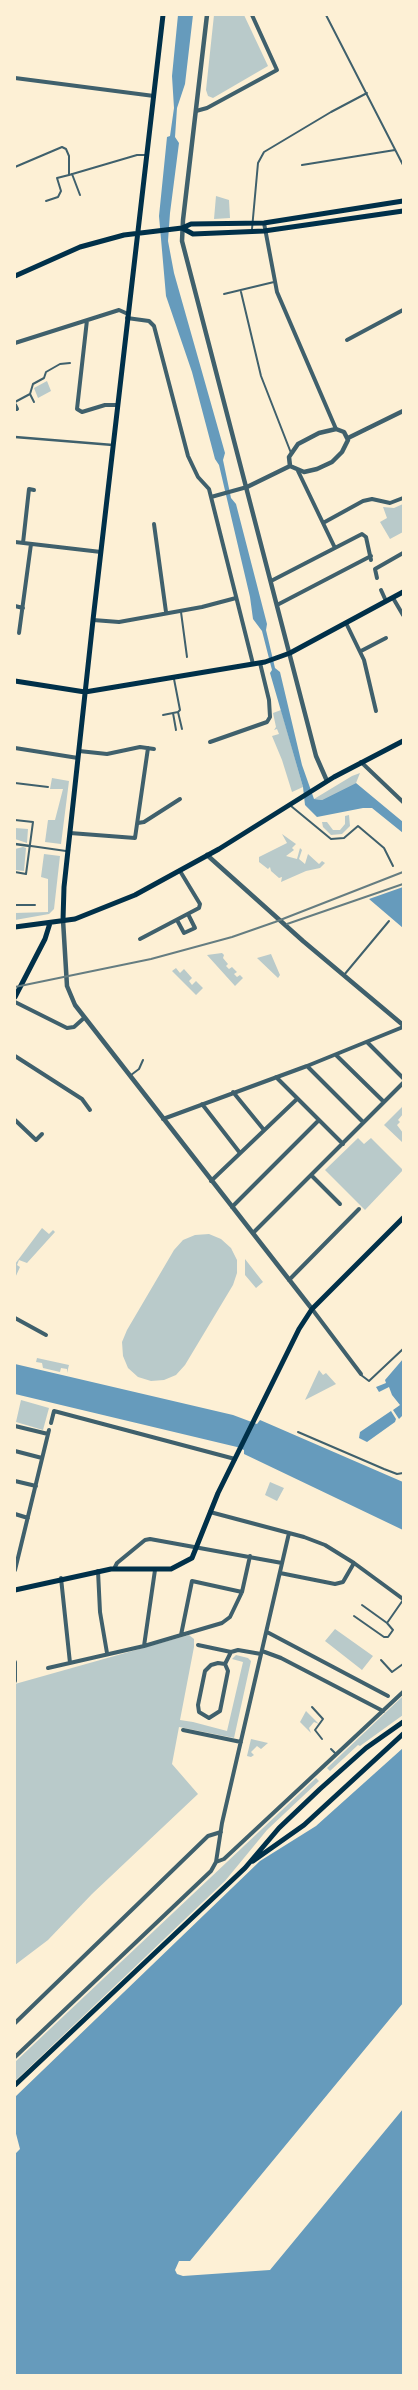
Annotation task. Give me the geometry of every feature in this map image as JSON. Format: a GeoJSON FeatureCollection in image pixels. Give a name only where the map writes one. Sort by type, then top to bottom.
{"type":"FeatureCollection","features":[{"type":"Feature","properties":{"kind":"main road"},"geometry":{"type":"LineString","coordinates":[[63,920],[68,851],[85,692],[163,15]]}},
{"type":"Feature","properties":{"kind":"main road"},"geometry":{"type":"LineString","coordinates":[[15,276],[80,247],[138,233],[182,228],[191,224],[264,222],[403,201]]}},
{"type":"Feature","properties":{"kind":"main road"},"geometry":{"type":"LineString","coordinates":[[351,209],[354,219]]}},
{"type":"Feature","properties":{"kind":"main road"},"geometry":{"type":"LineString","coordinates":[[182,228],[193,234],[264,232],[403,211]]}},
{"type":"Feature","properties":{"kind":"main road"},"geometry":{"type":"LineString","coordinates":[[15,681],[85,692],[262,663],[290,653],[403,592]]}},
{"type":"Feature","properties":{"kind":"main road"},"geometry":{"type":"LineString","coordinates":[[15,926],[50,923],[107,908],[180,871],[327,781],[403,742]]}},
{"type":"Feature","properties":{"kind":"main road"},"geometry":{"type":"LineString","coordinates":[[15,997],[45,939],[50,923]]}},
{"type":"Feature","properties":{"kind":"main road"},"geometry":{"type":"LineString","coordinates":[[15,1590],[98,1571],[114,1569],[171,1569],[186,1562],[194,1555],[210,1512],[299,1329],[312,1309],[403,1218]]}},
{"type":"Feature","properties":{"kind":"main road"},"geometry":{"type":"LineString","coordinates":[[15,2085],[245,1868],[278,1828],[366,1748],[403,1722]]}},
{"type":"Feature","properties":{"kind":"main road"},"geometry":{"type":"LineString","coordinates":[[245,1868],[304,1825],[403,1734]]}},
{"type":"Feature","properties":{"kind":"street"},"geometry":{"type":"LineString","coordinates":[[207,15],[182,241],[316,756],[327,781]]}},
{"type":"Feature","properties":{"kind":"street"},"geometry":{"type":"LineString","coordinates":[[196,111],[208,108],[277,70],[252,15]]}},
{"type":"Feature","properties":{"kind":"street"},"geometry":{"type":"LineString","coordinates":[[15,78],[154,96]]}},
{"type":"Feature","properties":{"kind":"street"},"geometry":{"type":"LineString","coordinates":[[264,222],[264,232],[274,282],[336,429]]}},
{"type":"Feature","properties":{"kind":"street"},"geometry":{"type":"LineString","coordinates":[[15,343],[119,310],[128,316],[149,321],[154,326],[188,456],[198,477],[209,490],[253,664]]}},
{"type":"Feature","properties":{"kind":"street"},"geometry":{"type":"LineString","coordinates":[[347,340],[403,310]]}},
{"type":"Feature","properties":{"kind":"street"},"geometry":{"type":"LineString","coordinates":[[88,320],[77,409],[82,412],[105,405],[118,405]]}},
{"type":"Feature","properties":{"kind":"street"},"geometry":{"type":"LineString","coordinates":[[348,438],[403,411]]}},
{"type":"Feature","properties":{"kind":"street"},"geometry":{"type":"LineString","coordinates":[[336,429],[344,432],[348,438],[346,447],[332,462],[311,471],[298,471],[290,466],[291,453],[304,440],[319,433],[336,429]]}},
{"type":"Feature","properties":{"kind":"street"},"geometry":{"type":"LineString","coordinates":[[15,437],[113,445]]}},
{"type":"Feature","properties":{"kind":"street"},"geometry":{"type":"LineString","coordinates":[[211,497],[247,487],[290,466]]}},
{"type":"Feature","properties":{"kind":"street"},"geometry":{"type":"LineString","coordinates":[[298,471],[335,548]]}},
{"type":"Feature","properties":{"kind":"street"},"geometry":{"type":"LineString","coordinates":[[23,543],[29,489],[34,490]]}},
{"type":"Feature","properties":{"kind":"street"},"geometry":{"type":"LineString","coordinates":[[323,523],[363,501],[372,499],[390,503],[403,498]]}},
{"type":"Feature","properties":{"kind":"street"},"geometry":{"type":"LineString","coordinates":[[154,524],[166,612]]}},
{"type":"Feature","properties":{"kind":"street"},"geometry":{"type":"LineString","coordinates":[[270,581],[364,535],[371,558],[277,605]]}},
{"type":"Feature","properties":{"kind":"street"},"geometry":{"type":"LineString","coordinates":[[15,542],[101,552]]}},
{"type":"Feature","properties":{"kind":"street"},"geometry":{"type":"LineString","coordinates":[[19,633],[31,544]]}},
{"type":"Feature","properties":{"kind":"street"},"geometry":{"type":"LineString","coordinates":[[377,578],[375,569],[403,554]]}},
{"type":"Feature","properties":{"kind":"street"},"geometry":{"type":"LineString","coordinates":[[381,590],[386,601]]}},
{"type":"Feature","properties":{"kind":"street"},"geometry":{"type":"LineString","coordinates":[[93,620],[120,622],[236,598]]}},
{"type":"Feature","properties":{"kind":"street"},"geometry":{"type":"LineString","coordinates":[[393,598],[403,615]]}},
{"type":"Feature","properties":{"kind":"street"},"geometry":{"type":"LineString","coordinates":[[15,606],[23,608]]}},
{"type":"Feature","properties":{"kind":"street"},"geometry":{"type":"LineString","coordinates":[[346,623],[361,651],[376,711]]}},
{"type":"Feature","properties":{"kind":"street"},"geometry":{"type":"LineString","coordinates":[[361,651],[386,638]]}},
{"type":"Feature","properties":{"kind":"street"},"geometry":{"type":"LineString","coordinates":[[210,742],[267,722],[270,717],[270,706],[262,663]]}},
{"type":"Feature","properties":{"kind":"street"},"geometry":{"type":"LineString","coordinates":[[79,751],[107,754],[140,747],[154,749]]}},
{"type":"Feature","properties":{"kind":"street"},"geometry":{"type":"LineString","coordinates":[[15,748],[78,758]]}},
{"type":"Feature","properties":{"kind":"street"},"geometry":{"type":"LineString","coordinates":[[70,833],[135,838],[148,748]]}},
{"type":"Feature","properties":{"kind":"street"},"geometry":{"type":"LineString","coordinates":[[361,762],[403,802]]}},
{"type":"Feature","properties":{"kind":"street"},"geometry":{"type":"LineString","coordinates":[[138,823],[152,817],[180,799]]}},
{"type":"Feature","properties":{"kind":"street"},"geometry":{"type":"LineString","coordinates":[[15,844],[30,846]]}},
{"type":"Feature","properties":{"kind":"street"},"geometry":{"type":"LineString","coordinates":[[163,1119],[336,1055],[403,1026],[207,855]]}},
{"type":"Feature","properties":{"kind":"street"},"geometry":{"type":"LineString","coordinates":[[140,939],[200,908],[200,904],[180,871]]}},
{"type":"Feature","properties":{"kind":"street"},"geometry":{"type":"LineString","coordinates":[[177,920],[184,933],[195,928],[188,914]]}},
{"type":"Feature","properties":{"kind":"street"},"geometry":{"type":"LineString","coordinates":[[63,920],[67,986],[70,997],[84,1018],[361,1374]]}},
{"type":"Feature","properties":{"kind":"street"},"geometry":{"type":"LineString","coordinates":[[15,1002],[67,1028],[74,1027],[84,1018]]}},
{"type":"Feature","properties":{"kind":"street"},"geometry":{"type":"LineString","coordinates":[[367,1042],[403,1078]]}},
{"type":"Feature","properties":{"kind":"street"},"geometry":{"type":"LineString","coordinates":[[336,1055],[384,1102]]}},
{"type":"Feature","properties":{"kind":"street"},"geometry":{"type":"LineString","coordinates":[[15,1056],[82,1099],[90,1110]]}},
{"type":"Feature","properties":{"kind":"street"},"geometry":{"type":"LineString","coordinates":[[307,1066],[364,1122]]}},
{"type":"Feature","properties":{"kind":"street"},"geometry":{"type":"LineString","coordinates":[[276,1077],[343,1144]]}},
{"type":"Feature","properties":{"kind":"street"},"geometry":{"type":"LineString","coordinates":[[253,1233],[403,1083]]}},
{"type":"Feature","properties":{"kind":"street"},"geometry":{"type":"LineString","coordinates":[[233,1092],[264,1130]]}},
{"type":"Feature","properties":{"kind":"street"},"geometry":{"type":"LineString","coordinates":[[211,1181],[297,1099]]}},
{"type":"Feature","properties":{"kind":"street"},"geometry":{"type":"LineString","coordinates":[[202,1104],[240,1153]]}},
{"type":"Feature","properties":{"kind":"street"},"geometry":{"type":"LineString","coordinates":[[15,1120],[36,1140],[42,1134]]}},
{"type":"Feature","properties":{"kind":"street"},"geometry":{"type":"LineString","coordinates":[[232,1207],[319,1120]]}},
{"type":"Feature","properties":{"kind":"street"},"geometry":{"type":"LineString","coordinates":[[311,1175],[340,1204]]}},
{"type":"Feature","properties":{"kind":"street"},"geometry":{"type":"LineString","coordinates":[[288,1280],[359,1209]]}},
{"type":"Feature","properties":{"kind":"street"},"geometry":{"type":"LineString","coordinates":[[15,1318],[46,1334]]}},
{"type":"Feature","properties":{"kind":"street"},"geometry":{"type":"LineString","coordinates":[[51,1423],[54,1411],[235,1459]]}},
{"type":"Feature","properties":{"kind":"street"},"geometry":{"type":"LineString","coordinates":[[15,1426],[48,1432],[28,1518],[17,1555],[15,1570]]}},
{"type":"Feature","properties":{"kind":"street"},"geometry":{"type":"LineString","coordinates":[[15,1451],[42,1458]]}},
{"type":"Feature","properties":{"kind":"street"},"geometry":{"type":"LineString","coordinates":[[15,1481],[36,1486]]}},
{"type":"Feature","properties":{"kind":"street"},"geometry":{"type":"LineString","coordinates":[[210,1512],[289,1533],[325,1545],[354,1563],[403,1600]]}},
{"type":"Feature","properties":{"kind":"street"},"geometry":{"type":"LineString","coordinates":[[15,1514],[28,1518]]}},
{"type":"Feature","properties":{"kind":"street"},"geometry":{"type":"LineString","coordinates":[[15,2057],[211,1871],[216,1862],[221,1832],[289,1533]]}},
{"type":"Feature","properties":{"kind":"street"},"geometry":{"type":"LineString","coordinates":[[114,1569],[145,1540],[150,1538],[282,1563]]}},
{"type":"Feature","properties":{"kind":"street"},"geometry":{"type":"LineString","coordinates":[[48,1668],[144,1646],[222,1623],[230,1617],[242,1592],[250,1556]]}},
{"type":"Feature","properties":{"kind":"street"},"geometry":{"type":"LineString","coordinates":[[280,1573],[335,1584],[343,1582],[354,1563]]}},
{"type":"Feature","properties":{"kind":"street"},"geometry":{"type":"LineString","coordinates":[[144,1646],[155,1570]]}},
{"type":"Feature","properties":{"kind":"street"},"geometry":{"type":"LineString","coordinates":[[98,1571],[100,1612],[107,1653]]}},
{"type":"Feature","properties":{"kind":"street"},"geometry":{"type":"LineString","coordinates":[[61,1578],[70,1663]]}},
{"type":"Feature","properties":{"kind":"street"},"geometry":{"type":"LineString","coordinates":[[181,1635],[192,1581],[242,1592]]}},
{"type":"Feature","properties":{"kind":"street"},"geometry":{"type":"LineString","coordinates":[[266,1632],[388,1696]]}},
{"type":"Feature","properties":{"kind":"street"},"geometry":{"type":"LineString","coordinates":[[198,1645],[231,1652],[238,1650],[262,1652],[281,1658],[382,1710]]}},
{"type":"Feature","properties":{"kind":"street"},"geometry":{"type":"LineString","coordinates":[[225,1664],[211,1665],[205,1671],[198,1705],[199,1712],[203,1717],[209,1718],[220,1711],[228,1671],[225,1664],[231,1652]]}},
{"type":"Feature","properties":{"kind":"street"},"geometry":{"type":"LineString","coordinates":[[15,1662],[15,1681]]}},
{"type":"Feature","properties":{"kind":"street"},"geometry":{"type":"LineString","coordinates":[[216,1862],[228,1855],[403,1692]]}},
{"type":"Feature","properties":{"kind":"street"},"geometry":{"type":"LineString","coordinates":[[183,1730],[241,1742]]}},
{"type":"Feature","properties":{"kind":"street"},"geometry":{"type":"LineString","coordinates":[[15,2023],[208,1836],[221,1832]]}},
{"type":"Feature","properties":{"kind":"lane"},"geometry":{"type":"LineString","coordinates":[[326,15],[403,164]]}},
{"type":"Feature","properties":{"kind":"lane"},"geometry":{"type":"LineString","coordinates":[[252,232],[258,163],[264,152],[367,93]]}},
{"type":"Feature","properties":{"kind":"lane"},"geometry":{"type":"LineString","coordinates":[[15,167],[64,147],[70,156],[71,174],[80,195]]}},
{"type":"Feature","properties":{"kind":"lane"},"geometry":{"type":"LineString","coordinates":[[302,165],[395,150]]}},
{"type":"Feature","properties":{"kind":"lane"},"geometry":{"type":"LineString","coordinates":[[46,201],[58,197],[61,191],[58,178],[137,155],[148,155]]}},
{"type":"Feature","properties":{"kind":"lane"},"geometry":{"type":"LineString","coordinates":[[224,294],[241,292],[274,282]]}},
{"type":"Feature","properties":{"kind":"lane"},"geometry":{"type":"LineString","coordinates":[[241,292],[261,376],[291,453]]}},
{"type":"Feature","properties":{"kind":"lane"},"geometry":{"type":"LineString","coordinates":[[34,402],[30,394],[32,384],[44,378],[46,372],[60,364],[70,363]]}},
{"type":"Feature","properties":{"kind":"lane"},"geometry":{"type":"LineString","coordinates":[[16,405],[30,394]]}},
{"type":"Feature","properties":{"kind":"lane"},"geometry":{"type":"LineString","coordinates":[[180,610],[187,658]]}},
{"type":"Feature","properties":{"kind":"lane"},"geometry":{"type":"LineString","coordinates":[[174,678],[182,729]]}},
{"type":"Feature","properties":{"kind":"lane"},"geometry":{"type":"LineString","coordinates":[[163,715],[178,712]]}},
{"type":"Feature","properties":{"kind":"lane"},"geometry":{"type":"LineString","coordinates":[[173,713],[176,730]]}},
{"type":"Feature","properties":{"kind":"lane"},"geometry":{"type":"LineString","coordinates":[[15,783],[48,788]]}},
{"type":"Feature","properties":{"kind":"lane"},"geometry":{"type":"LineString","coordinates":[[289,805],[331,839],[344,838],[358,826],[384,848],[393,866]]}},
{"type":"Feature","properties":{"kind":"lane"},"geometry":{"type":"LineString","coordinates":[[15,820],[33,822],[26,874],[15,872]]}},
{"type":"Feature","properties":{"kind":"lane"},"geometry":{"type":"LineString","coordinates":[[30,846],[68,851]]}},
{"type":"Feature","properties":{"kind":"lane"},"geometry":{"type":"LineString","coordinates":[[15,904],[35,905]]}},
{"type":"Feature","properties":{"kind":"lane"},"geometry":{"type":"LineString","coordinates":[[344,975],[389,921]]}},
{"type":"Feature","properties":{"kind":"lane"},"geometry":{"type":"LineString","coordinates":[[129,1076],[139,1069],[143,1060]]}},
{"type":"Feature","properties":{"kind":"lane"},"geometry":{"type":"LineString","coordinates":[[361,1374],[368,1382],[403,1348]]}},
{"type":"Feature","properties":{"kind":"lane"},"geometry":{"type":"LineString","coordinates":[[298,1432],[384,1469],[397,1474],[403,1473]]}},
{"type":"Feature","properties":{"kind":"lane"},"geometry":{"type":"LineString","coordinates":[[386,1623],[403,1600]]}},
{"type":"Feature","properties":{"kind":"lane"},"geometry":{"type":"LineString","coordinates":[[354,1616],[384,1638],[388,1637],[393,1630],[362,1605]]}},
{"type":"Feature","properties":{"kind":"lane"},"geometry":{"type":"LineString","coordinates":[[381,1660],[392,1672],[403,1664]]}},
{"type":"Feature","properties":{"kind":"lane"},"geometry":{"type":"LineString","coordinates":[[312,1707],[323,1719],[316,1730],[322,1739]]}},
{"type":"Feature","properties":{"kind":"lane"},"geometry":{"type":"LineString","coordinates":[[332,1749],[336,1754]]}},
{"type":"Feature","properties":{"kind":"shaded area"},"geometry":{"type":"Polygon","coordinates":[[[214,15],[244,15],[268,66],[213,98],[208,96],[206,90],[214,15]]]}},
{"type":"Feature","properties":{"kind":"shaded area"},"geometry":{"type":"Polygon","coordinates":[[[216,196],[229,200],[230,218],[214,219],[216,196]]]}},
{"type":"Feature","properties":{"kind":"shaded area"},"geometry":{"type":"Polygon","coordinates":[[[47,381],[51,391],[38,398],[34,388],[47,381]]]}},
{"type":"Feature","properties":{"kind":"shaded area"},"geometry":{"type":"Polygon","coordinates":[[[403,504],[403,532],[390,539],[380,522],[387,518],[383,507],[394,508],[403,504]]]}},
{"type":"Feature","properties":{"kind":"shaded area"},"geometry":{"type":"Polygon","coordinates":[[[281,710],[303,787],[292,792],[272,736],[279,734],[277,729],[274,730],[276,727],[273,713],[281,710]]]}},
{"type":"Feature","properties":{"kind":"shaded area"},"geometry":{"type":"Polygon","coordinates":[[[360,773],[356,783],[322,800],[314,799],[352,776],[360,773]]]}},
{"type":"Feature","properties":{"kind":"shaded area"},"geometry":{"type":"Polygon","coordinates":[[[52,778],[69,781],[61,844],[45,842],[48,820],[55,820],[63,789],[50,789],[52,778]]]}},
{"type":"Feature","properties":{"kind":"shaded area"},"geometry":{"type":"Polygon","coordinates":[[[349,815],[350,826],[342,834],[331,835],[323,827],[322,822],[327,822],[333,830],[340,830],[345,824],[345,816],[349,815]]]}},
{"type":"Feature","properties":{"kind":"shaded area"},"geometry":{"type":"Polygon","coordinates":[[[15,828],[28,829],[27,843],[15,839],[15,828]]]}},
{"type":"Feature","properties":{"kind":"shaded area"},"geometry":{"type":"Polygon","coordinates":[[[282,834],[296,844],[292,848],[294,850],[286,856],[297,859],[300,848],[302,850],[299,859],[305,864],[308,854],[319,864],[322,861],[325,863],[320,868],[306,871],[281,882],[282,877],[279,878],[271,871],[270,867],[268,869],[259,862],[259,857],[287,843],[282,834]]]}},
{"type":"Feature","properties":{"kind":"shaded area"},"geometry":{"type":"Polygon","coordinates":[[[26,848],[24,871],[15,870],[15,849],[26,848]]]}},
{"type":"Feature","properties":{"kind":"shaded area"},"geometry":{"type":"Polygon","coordinates":[[[44,854],[60,856],[54,909],[49,914],[15,920],[15,913],[48,912],[48,879],[41,877],[44,854]]]}},
{"type":"Feature","properties":{"kind":"shaded area"},"geometry":{"type":"Polygon","coordinates":[[[222,953],[224,955],[223,958],[228,964],[226,966],[229,969],[232,967],[237,972],[234,974],[237,977],[240,975],[243,978],[235,986],[207,955],[222,953]]]}},
{"type":"Feature","properties":{"kind":"shaded area"},"geometry":{"type":"Polygon","coordinates":[[[271,954],[280,975],[278,978],[257,958],[271,954]]]}},
{"type":"Feature","properties":{"kind":"shaded area"},"geometry":{"type":"Polygon","coordinates":[[[176,968],[180,973],[184,969],[192,978],[189,981],[192,985],[196,981],[203,988],[196,995],[172,971],[176,968]]]}},
{"type":"Feature","properties":{"kind":"shaded area"},"geometry":{"type":"Polygon","coordinates":[[[403,1106],[403,1114],[398,1120],[400,1122],[397,1125],[403,1133],[403,1143],[384,1125],[403,1106]]]}},
{"type":"Feature","properties":{"kind":"shaded area"},"geometry":{"type":"Polygon","coordinates":[[[358,1138],[364,1144],[371,1138],[403,1170],[365,1210],[325,1170],[358,1138]]]}},
{"type":"Feature","properties":{"kind":"shaded area"},"geometry":{"type":"Polygon","coordinates":[[[42,1228],[49,1234],[53,1230],[55,1232],[27,1263],[19,1260],[17,1265],[20,1267],[15,1278],[15,1264],[42,1228]]]}},
{"type":"Feature","properties":{"kind":"shaded area"},"geometry":{"type":"Polygon","coordinates":[[[209,1234],[221,1239],[231,1248],[237,1260],[237,1273],[233,1285],[185,1365],[176,1375],[164,1380],[151,1381],[138,1377],[128,1368],[123,1356],[122,1342],[127,1330],[174,1250],[183,1240],[195,1235],[209,1234]]]}},
{"type":"Feature","properties":{"kind":"shaded area"},"geometry":{"type":"Polygon","coordinates":[[[245,1259],[263,1282],[256,1288],[245,1275],[245,1259]]]}},
{"type":"Feature","properties":{"kind":"shaded area"},"geometry":{"type":"Polygon","coordinates":[[[37,1358],[69,1365],[67,1373],[67,1369],[61,1368],[60,1372],[43,1368],[42,1363],[36,1362],[37,1358]]]}},
{"type":"Feature","properties":{"kind":"shaded area"},"geometry":{"type":"Polygon","coordinates":[[[319,1370],[323,1375],[326,1373],[336,1384],[305,1400],[319,1370]]]}},
{"type":"Feature","properties":{"kind":"shaded area"},"geometry":{"type":"Polygon","coordinates":[[[21,1400],[49,1408],[43,1430],[16,1422],[21,1400]]]}},
{"type":"Feature","properties":{"kind":"shaded area"},"geometry":{"type":"Polygon","coordinates":[[[270,1482],[284,1488],[277,1501],[265,1495],[270,1482]]]}},
{"type":"Feature","properties":{"kind":"shaded area"},"geometry":{"type":"Polygon","coordinates":[[[335,1629],[373,1656],[362,1670],[325,1641],[335,1629]]]}},
{"type":"Feature","properties":{"kind":"shaded area"},"geometry":{"type":"Polygon","coordinates":[[[189,1635],[194,1639],[194,1647],[180,1720],[227,1731],[243,1662],[232,1659],[236,1655],[248,1658],[251,1661],[234,1738],[179,1727],[172,1764],[198,1794],[92,1894],[48,1940],[15,1965],[15,1684],[189,1635]]]}},
{"type":"Feature","properties":{"kind":"shaded area"},"geometry":{"type":"Polygon","coordinates":[[[403,1696],[403,1715],[360,1746],[358,1745],[330,1771],[327,1768],[403,1696]]]}},
{"type":"Feature","properties":{"kind":"shaded area"},"geometry":{"type":"Polygon","coordinates":[[[306,1711],[319,1724],[314,1722],[309,1728],[311,1733],[300,1722],[306,1711]]]}},
{"type":"Feature","properties":{"kind":"shaded area"},"geometry":{"type":"Polygon","coordinates":[[[251,1739],[268,1743],[261,1749],[257,1746],[251,1752],[254,1755],[251,1757],[247,1756],[251,1739]]]}},
{"type":"Feature","properties":{"kind":"shaded area"},"geometry":{"type":"Polygon","coordinates":[[[316,1778],[319,1781],[267,1830],[225,1881],[15,2081],[15,2062],[316,1778]]]}},
{"type":"Feature","properties":{"kind":"water"},"geometry":{"type":"Polygon","coordinates":[[[178,15],[193,15],[185,84],[177,108],[175,137],[179,143],[168,241],[174,273],[225,453],[223,460],[231,498],[236,504],[267,624],[266,630],[275,668],[280,672],[302,765],[314,799],[322,800],[356,783],[403,822],[403,833],[372,808],[317,817],[305,805],[303,787],[270,673],[272,670],[262,631],[253,619],[250,597],[219,465],[215,459],[192,372],[166,296],[159,216],[167,137],[170,136],[174,108],[172,76],[178,15]]]}},
{"type":"Feature","properties":{"kind":"water"},"geometry":{"type":"Polygon","coordinates":[[[403,887],[403,928],[369,899],[403,887]]]}},
{"type":"Feature","properties":{"kind":"water"},"geometry":{"type":"Polygon","coordinates":[[[403,1359],[403,1415],[399,1419],[393,1410],[400,1405],[392,1395],[389,1387],[379,1392],[376,1387],[386,1383],[385,1380],[403,1359]]]}},
{"type":"Feature","properties":{"kind":"water"},"geometry":{"type":"Polygon","coordinates":[[[15,1364],[233,1415],[257,1424],[260,1420],[403,1482],[403,1530],[244,1454],[244,1450],[237,1447],[15,1394],[15,1364]]]}},
{"type":"Feature","properties":{"kind":"water"},"geometry":{"type":"Polygon","coordinates":[[[391,1411],[396,1419],[395,1422],[367,1442],[359,1438],[360,1432],[391,1411]]]}},
{"type":"Feature","properties":{"kind":"water"},"geometry":{"type":"Polygon","coordinates":[[[403,1748],[403,2003],[190,2261],[179,2261],[175,2270],[177,2274],[183,2276],[270,2270],[403,2109],[403,2375],[15,2375],[15,2154],[20,2149],[15,2130],[15,2097],[260,1861],[316,1826],[403,1748]]]}},
{"type":"Feature","properties":{"kind":"railway"},"geometry":{"type":"LineString","coordinates":[[15,987],[151,959],[232,937],[403,872]]}},
{"type":"Feature","properties":{"kind":"railway"},"geometry":{"type":"LineString","coordinates":[[287,924],[403,884]]}}]}
